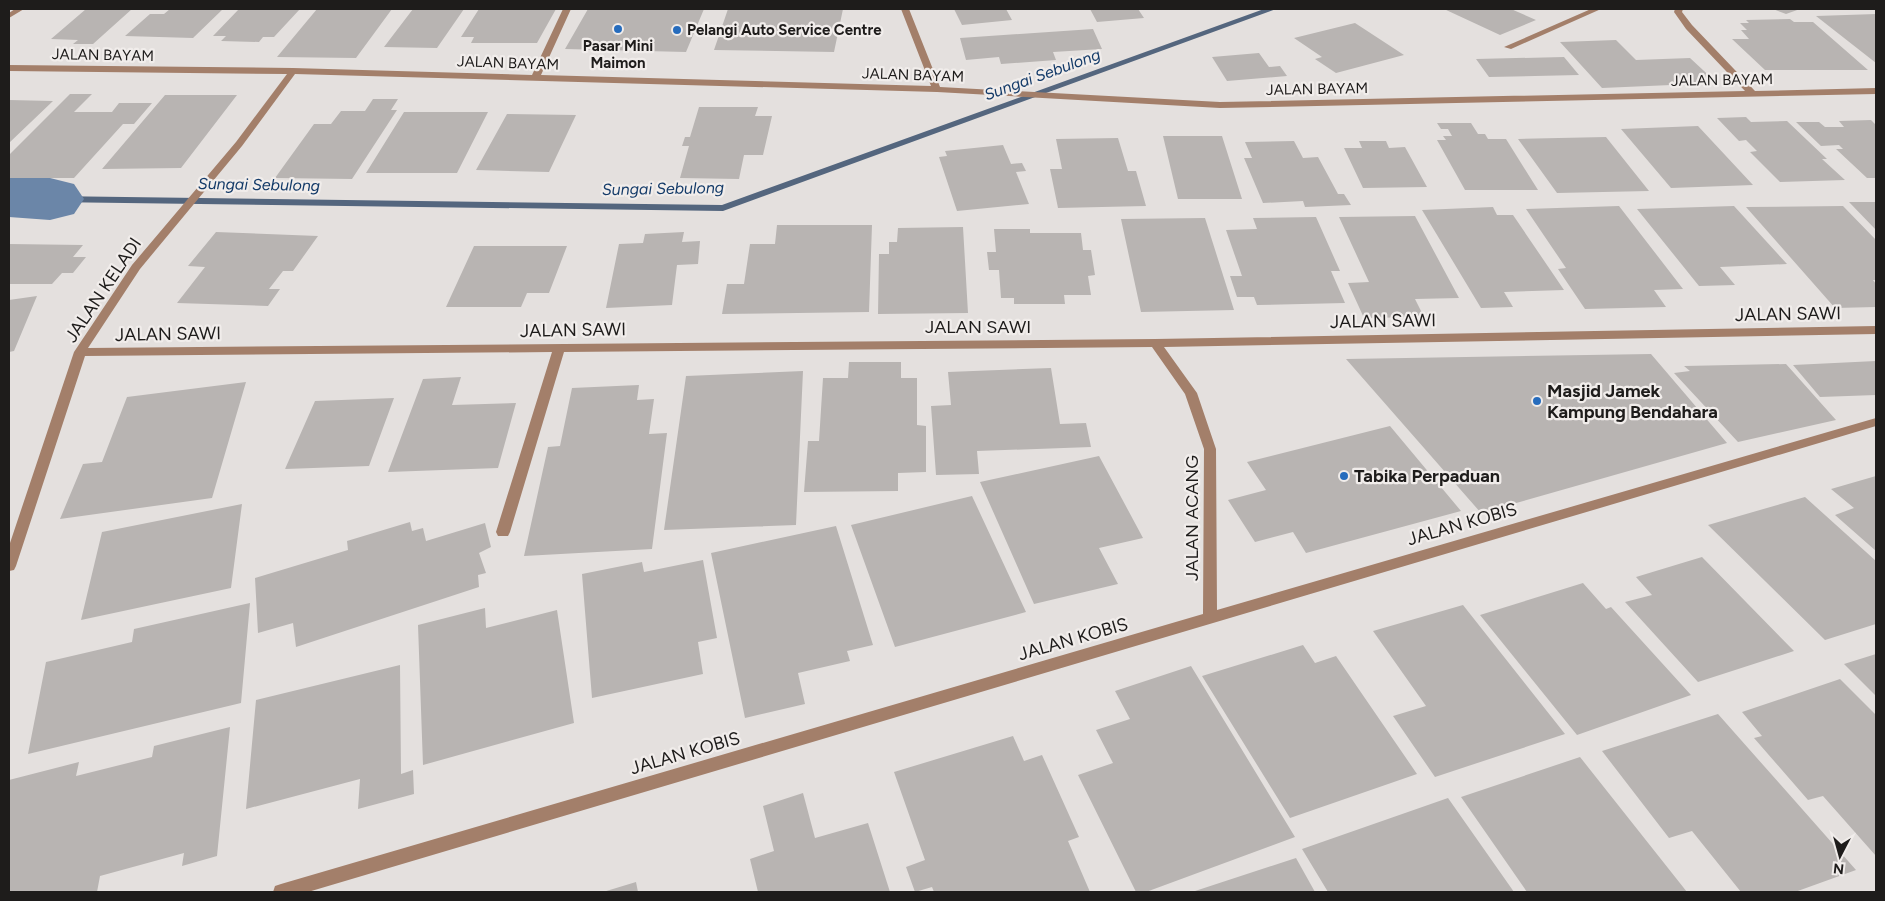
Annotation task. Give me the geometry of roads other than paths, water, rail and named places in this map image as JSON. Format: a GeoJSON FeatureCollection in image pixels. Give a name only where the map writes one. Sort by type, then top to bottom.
{"type":"FeatureCollection","features":[{"type":"Feature","properties":{"kind":"street"},"geometry":{"type":"LineString","coordinates":[[9,16],[20,9]]}},
{"type":"Feature","properties":{"kind":"street"},"geometry":{"type":"LineString","coordinates":[[535,78],[567,9]]}},
{"type":"Feature","properties":{"kind":"street"},"geometry":{"type":"LineString","coordinates":[[905,9],[937,89]]}},
{"type":"Feature","properties":{"kind":"street"},"geometry":{"type":"LineString","coordinates":[[1508,47],[1597,9]]}},
{"type":"Feature","properties":{"kind":"street"},"geometry":{"type":"LineString","coordinates":[[1679,9],[1678,12],[1689,27],[1753,94]]}},
{"type":"Feature","properties":{"kind":"street","name":"JALAN BAYAM"},"geometry":{"type":"LineString","coordinates":[[9,68],[294,71],[937,89],[1230,105],[1876,91]]}},
{"type":"Feature","properties":{"kind":"street","name":"JALAN KELADI"},"geometry":{"type":"LineString","coordinates":[[9,566],[80,352],[136,267],[239,144],[294,71]]}},
{"type":"Feature","properties":{"kind":"street","name":"JALAN SAWI"},"geometry":{"type":"LineString","coordinates":[[80,352],[1155,342],[1876,330]]}},
{"type":"Feature","properties":{"kind":"street","name":"JALAN ACANG"},"geometry":{"type":"LineString","coordinates":[[1155,342],[1191,393],[1210,450],[1210,618]]}},
{"type":"Feature","properties":{"kind":"street"},"geometry":{"type":"LineString","coordinates":[[503,532],[559,348]]}},
{"type":"Feature","properties":{"kind":"street","name":"JALAN KOBIS"},"geometry":{"type":"LineString","coordinates":[[281,892],[1876,422]]}},
{"type":"Feature","properties":{"kind":"waterway","name":"Sungai Sebulong"},"geometry":{"type":"LineString","coordinates":[[50,199],[723,208],[1272,9]]}},
{"type":"Feature","properties":{"kind":"waterway"},"geometry":{"type":"LineString","coordinates":[[9,197],[50,199]]}},
{"type":"Feature","properties":{"kind":"place","name":"Pasar Mini Maimon"},"geometry":{"type":"Point","coordinates":[618,29]}},
{"type":"Feature","properties":{"kind":"place","name":"Pelangi Auto Service Centre"},"geometry":{"type":"Point","coordinates":[677,30]}},
{"type":"Feature","properties":{"kind":"place","name":"Masjid Jamek Kampung Bendahara"},"geometry":{"type":"Point","coordinates":[1537,401]}},
{"type":"Feature","properties":{"kind":"place","name":"Tabika Perpaduan"},"geometry":{"type":"Point","coordinates":[1344,476]}}]}
